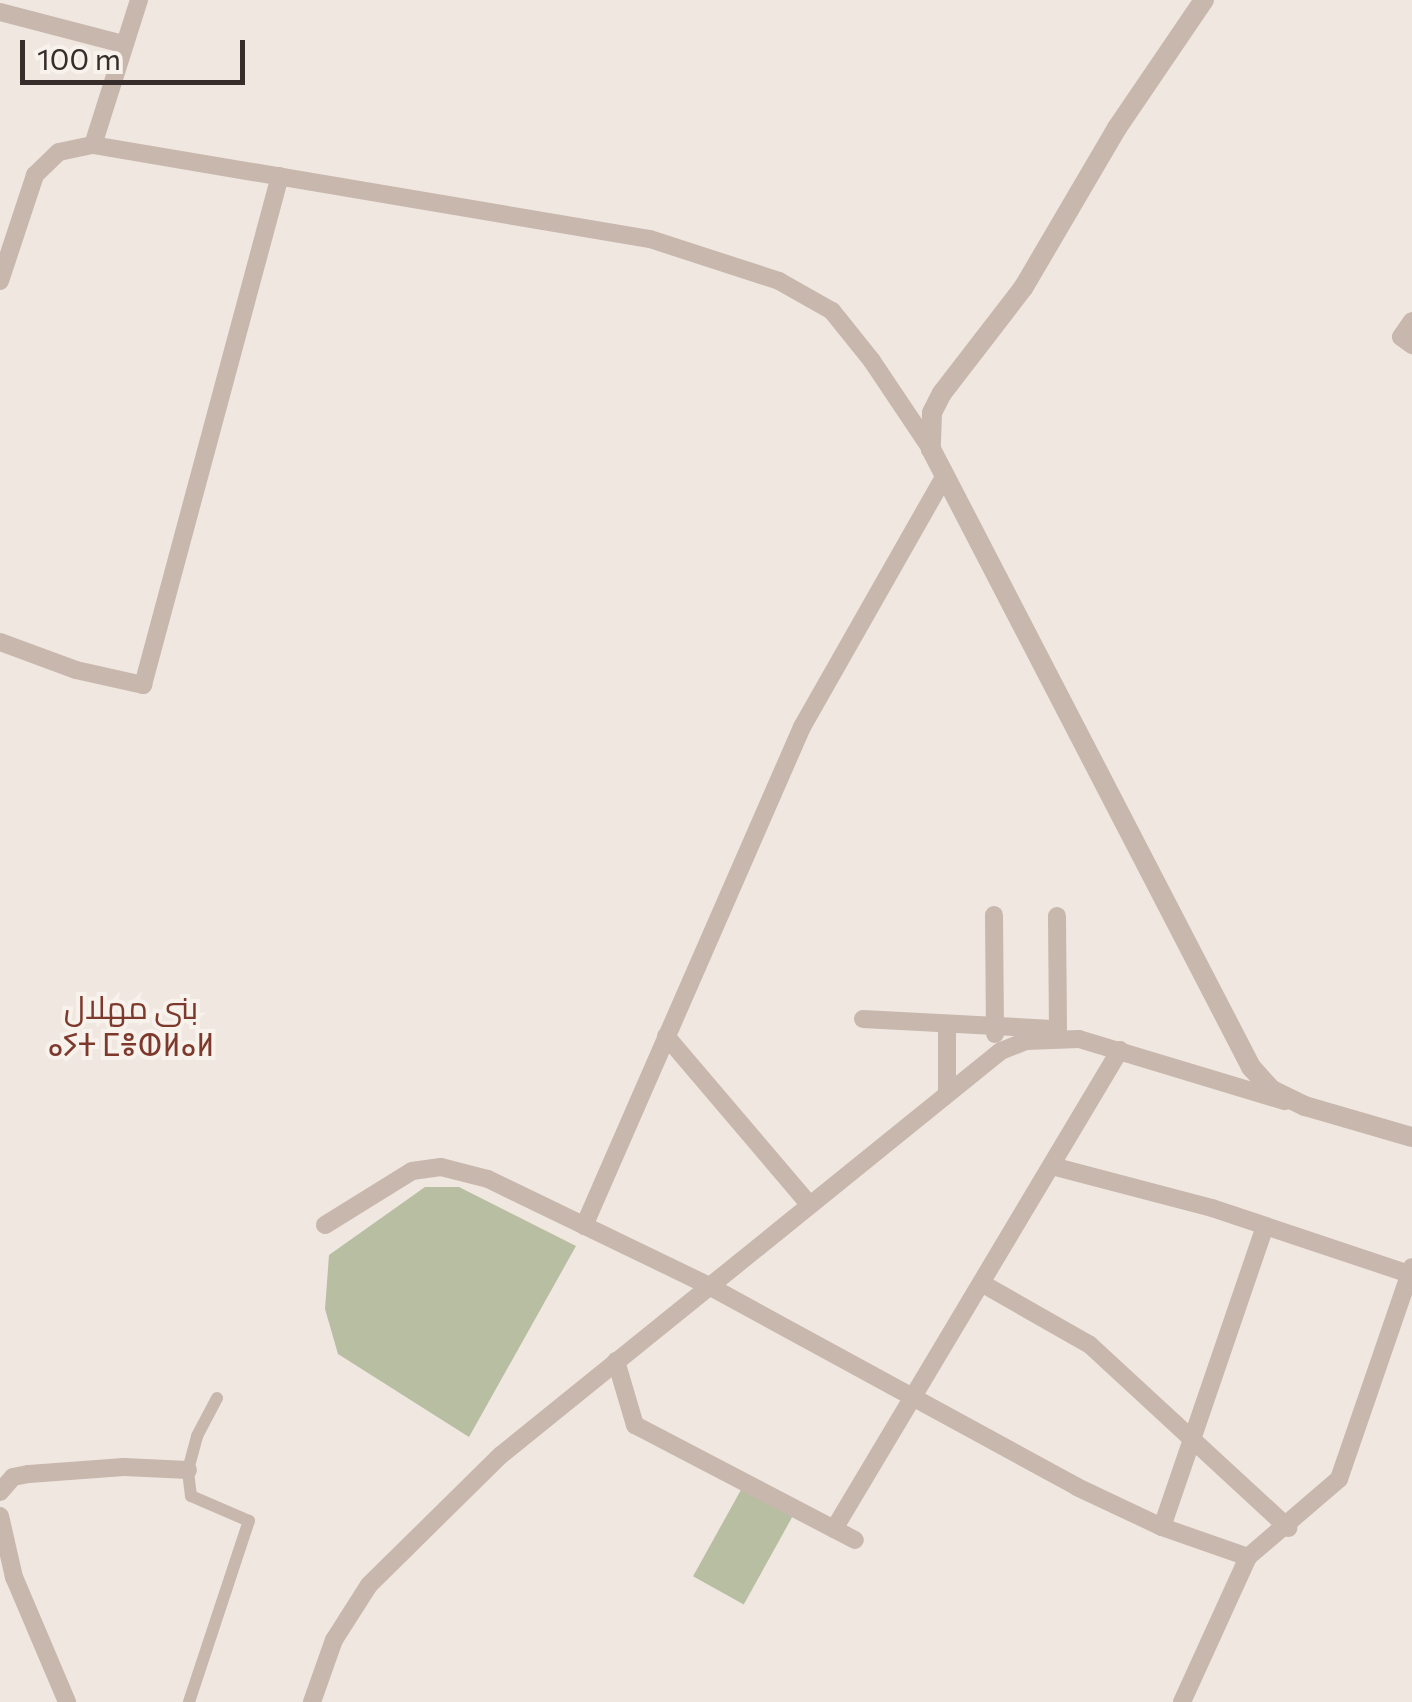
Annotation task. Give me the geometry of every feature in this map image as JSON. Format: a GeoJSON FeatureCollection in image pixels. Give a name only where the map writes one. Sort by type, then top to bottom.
{"type":"FeatureCollection","features":[{"type":"Feature","properties":{"kind":"street"},"geometry":{"type":"LineString","coordinates":[[93,146],[122,44],[140,0]]}},
{"type":"Feature","properties":{"kind":"street"},"geometry":{"type":"LineString","coordinates":[[931,449],[932,413],[942,392],[1023,288],[1117,128],[1204,0]]}},
{"type":"Feature","properties":{"kind":"street"},"geometry":{"type":"LineString","coordinates":[[0,12],[122,44]]}},
{"type":"Feature","properties":{"kind":"street"},"geometry":{"type":"LineString","coordinates":[[0,277],[23,204],[45,161],[74,147],[93,146],[650,239],[720,258],[778,281],[832,311],[931,449],[1251,1067],[1272,1090],[1305,1106]]}},
{"type":"Feature","properties":{"kind":"street"},"geometry":{"type":"LineString","coordinates":[[0,642],[76,670],[144,685],[280,176]]}},
{"type":"Feature","properties":{"kind":"street"},"geometry":{"type":"LineString","coordinates":[[1412,321],[1401,337],[1412,345]]}},
{"type":"Feature","properties":{"kind":"street"},"geometry":{"type":"LineString","coordinates":[[900,402],[924,402],[942,392]]}},
{"type":"Feature","properties":{"kind":"street"},"geometry":{"type":"LineString","coordinates":[[584,1226],[802,728],[945,475]]}},
{"type":"Feature","properties":{"kind":"street"},"geometry":{"type":"LineString","coordinates":[[994,915],[993,1027],[1001,1051]]}},
{"type":"Feature","properties":{"kind":"street"},"geometry":{"type":"LineString","coordinates":[[1057,916],[1057,1033]]}},
{"type":"Feature","properties":{"kind":"street"},"geometry":{"type":"LineString","coordinates":[[863,1019],[1057,1033],[1412,1137]]}},
{"type":"Feature","properties":{"kind":"street"},"geometry":{"type":"LineString","coordinates":[[946,1024],[947,1092]]}},
{"type":"Feature","properties":{"kind":"street"},"geometry":{"type":"LineString","coordinates":[[312,1702],[334,1640],[390,1562],[502,1454],[1001,1051],[1057,1033]]}},
{"type":"Feature","properties":{"kind":"street"},"geometry":{"type":"LineString","coordinates":[[666,1036],[808,1204]]}},
{"type":"Feature","properties":{"kind":"street"},"geometry":{"type":"LineString","coordinates":[[834,1529],[914,1401],[1120,1050]]}},
{"type":"Feature","properties":{"kind":"street"},"geometry":{"type":"LineString","coordinates":[[1244,1090],[1251,1067]]}},
{"type":"Feature","properties":{"kind":"street"},"geometry":{"type":"LineString","coordinates":[[1052,1166],[1410,1272],[1339,1479],[1288,1528],[1248,1558],[1182,1702]]}},
{"type":"Feature","properties":{"kind":"street"},"geometry":{"type":"LineString","coordinates":[[325,1225],[412,1171],[441,1168],[488,1180],[708,1286],[914,1401],[1162,1527],[1248,1558]]}},
{"type":"Feature","properties":{"kind":"street"},"geometry":{"type":"LineString","coordinates":[[1162,1527],[1265,1226]]}},
{"type":"Feature","properties":{"kind":"street"},"geometry":{"type":"LineString","coordinates":[[983,1284],[1090,1345],[1288,1528]]}},
{"type":"Feature","properties":{"kind":"street"},"geometry":{"type":"LineString","coordinates":[[616,1361],[635,1425],[855,1540]]}},
{"type":"Feature","properties":{"kind":"street"},"geometry":{"type":"LineString","coordinates":[[189,1702],[250,1520],[191,1496],[188,1470],[197,1436],[217,1398]]}},
{"type":"Feature","properties":{"kind":"street"},"geometry":{"type":"LineString","coordinates":[[0,1492],[13,1477],[29,1474],[124,1467],[188,1470]]}},
{"type":"Feature","properties":{"kind":"street"},"geometry":{"type":"LineString","coordinates":[[0,1516],[14,1577],[67,1702]]}},
{"type":"Feature","properties":{"kind":"green space"},"geometry":{"type":"Polygon","coordinates":[[[425,1187],[459,1187],[576,1246],[469,1437],[338,1354],[325,1309],[329,1255],[425,1187]]]}},
{"type":"Feature","properties":{"kind":"green space"},"geometry":{"type":"Polygon","coordinates":[[[742,1488],[793,1516],[744,1604],[693,1576],[742,1488]]]}},
{"type":"Feature","properties":{"kind":"district","name":"بني مهلال ⴰⵢⵜ ⵎⴻⵀⵍⴰⵍ"},"geometry":{"type":"Point","coordinates":[131,1026]}}]}
